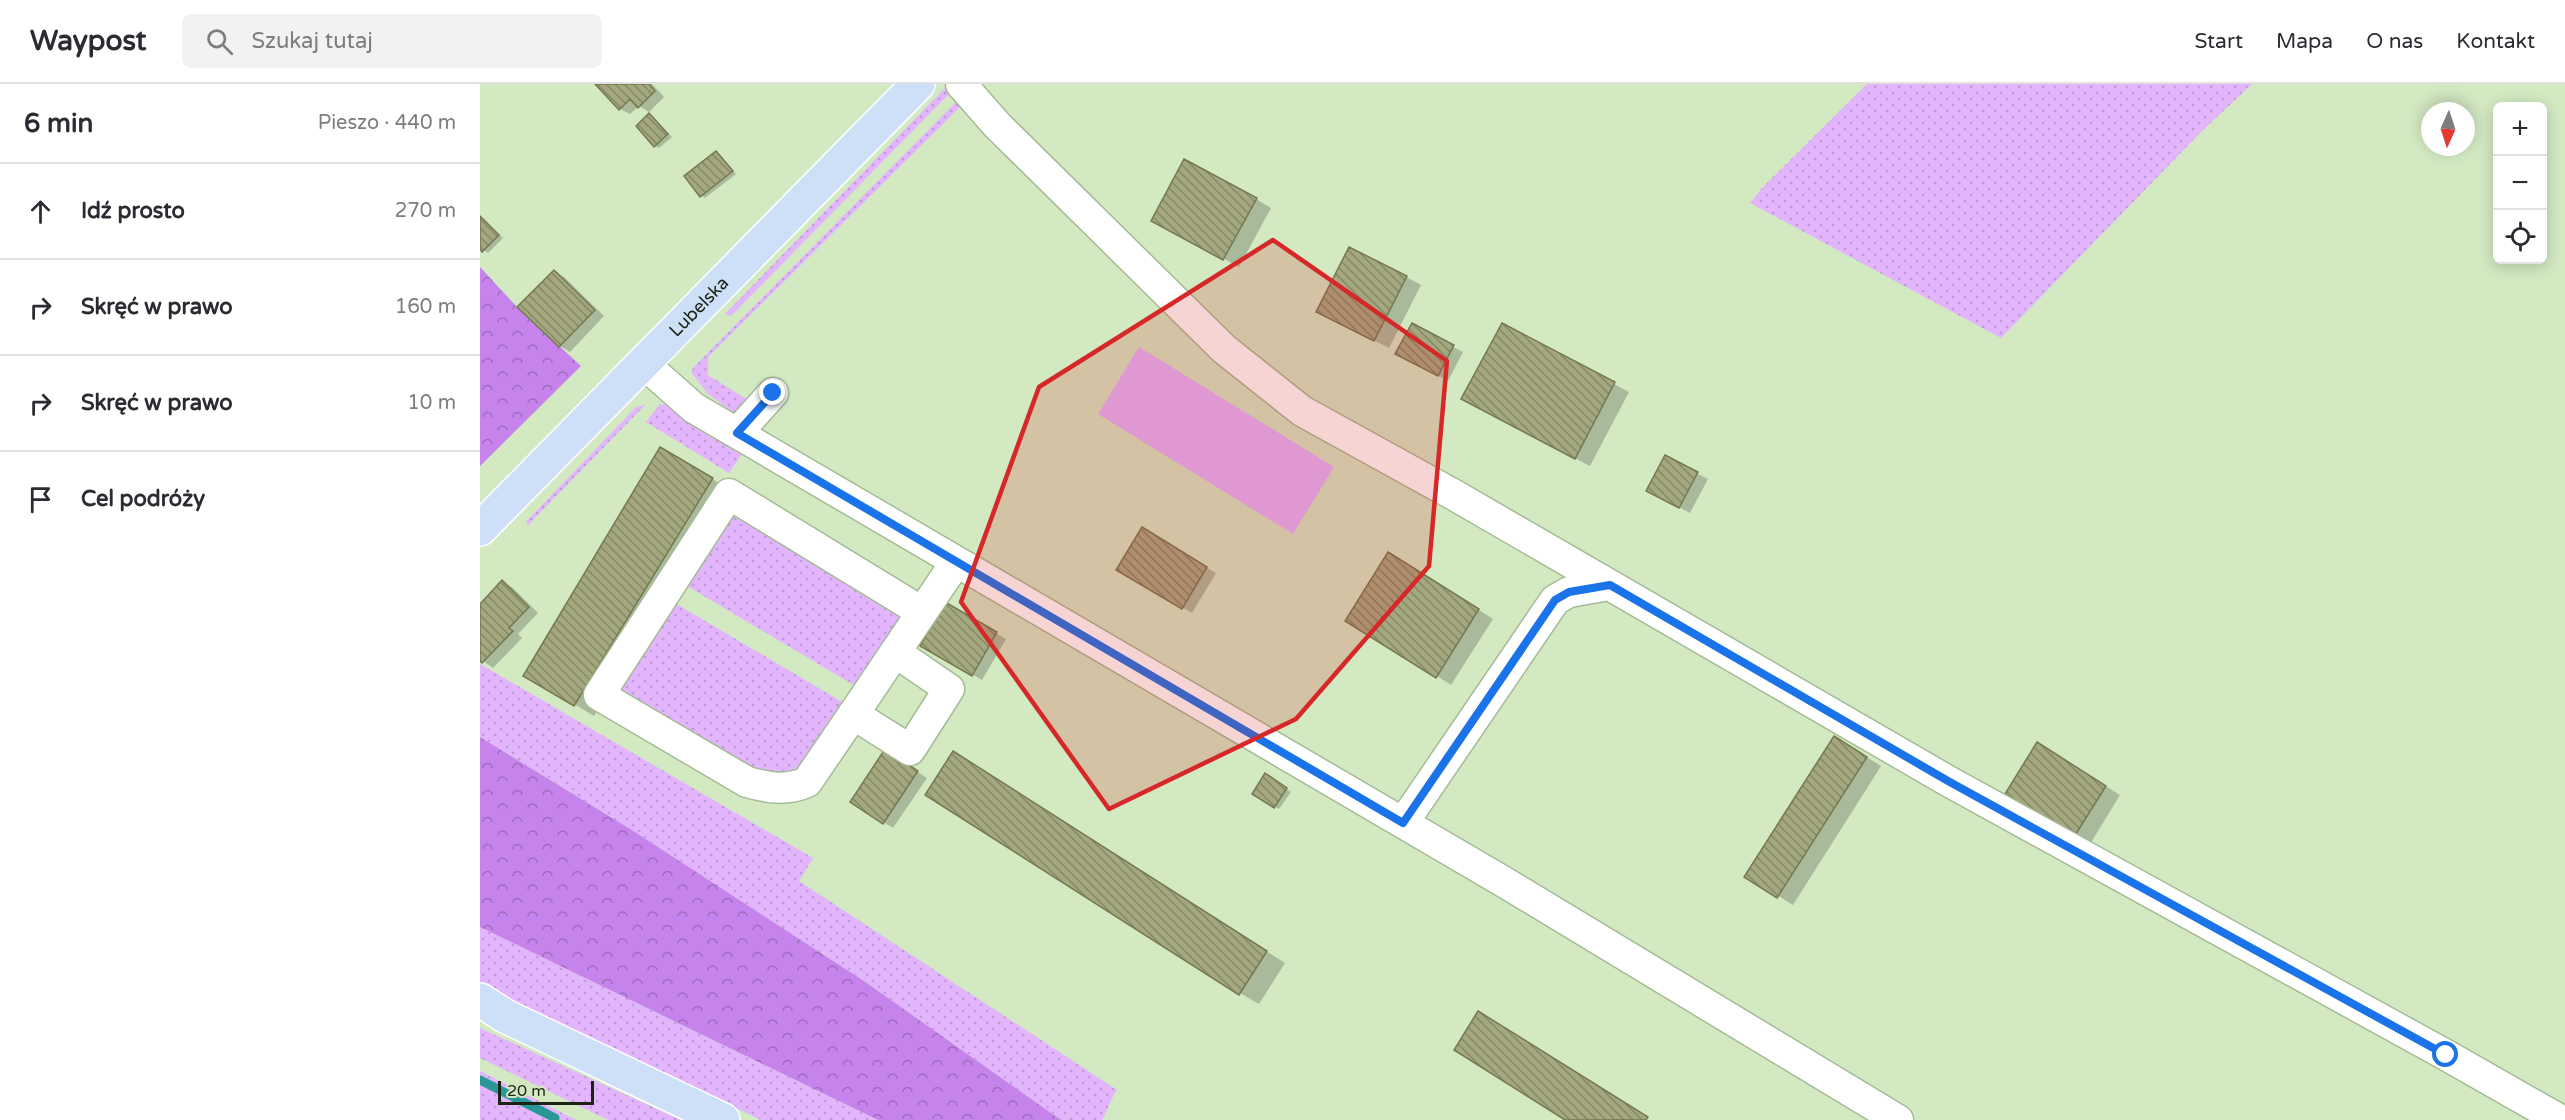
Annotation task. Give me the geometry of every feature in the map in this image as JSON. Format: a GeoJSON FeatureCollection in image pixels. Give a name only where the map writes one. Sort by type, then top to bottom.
{"type":"FeatureCollection","features":[{"type":"Feature","properties":{"kind":"main road","name":"Lubelska"},"geometry":{"type":"LineString","coordinates":[[480,529],[918,84]]}},
{"type":"Feature","properties":{"kind":"main road"},"geometry":{"type":"LineString","coordinates":[[488,1008],[723,1120]]}},
{"type":"Feature","properties":{"kind":"lane"},"geometry":{"type":"LineString","coordinates":[[961,84],[997,125],[1224,349],[1302,411],[1544,547],[1948,781],[2560,1113]]}},
{"type":"Feature","properties":{"kind":"lane"},"geometry":{"type":"LineString","coordinates":[[643,363],[694,408],[1403,823],[1898,1120]]}},
{"type":"Feature","properties":{"kind":"lane"},"geometry":{"type":"LineString","coordinates":[[737,433],[773,393]]}},
{"type":"Feature","properties":{"kind":"lane"},"geometry":{"type":"LineString","coordinates":[[922,612],[729,494],[599,695],[747,782],[766,787],[795,787],[807,782],[956,562]]}},
{"type":"Feature","properties":{"kind":"lane"},"geometry":{"type":"LineString","coordinates":[[1544,547],[1551,564],[1555,600]]}},
{"type":"Feature","properties":{"kind":"lane"},"geometry":{"type":"LineString","coordinates":[[1403,823],[1555,600],[1569,592],[1610,585]]}},
{"type":"Feature","properties":{"kind":"lane"},"geometry":{"type":"LineString","coordinates":[[854,714],[910,750],[949,689],[895,652]]}},
{"type":"Feature","properties":{"kind":"highlighted area"},"geometry":{"type":"Polygon","coordinates":[[[1273,240],[1447,361],[1429,566],[1296,719],[1109,809],[961,602],[1039,387],[1273,240]]]}},
{"type":"Feature","properties":{"kind":"shaded area"},"geometry":{"type":"Polygon","coordinates":[[[1867,84],[2252,84],[2203,130],[2001,338],[1750,203],[1763,187],[1867,84]]]}},
{"type":"Feature","properties":{"kind":"shaded area"},"geometry":{"type":"Polygon","coordinates":[[[945,88],[950,93],[731,316],[725,314],[945,88]]]}},
{"type":"Feature","properties":{"kind":"shaded area"},"geometry":{"type":"Polygon","coordinates":[[[959,99],[964,103],[708,357],[708,375],[751,402],[738,416],[707,393],[691,372],[694,367],[959,99]]]}},
{"type":"Feature","properties":{"kind":"shaded area"},"geometry":{"type":"Polygon","coordinates":[[[1139,347],[1334,467],[1293,534],[1098,414],[1139,347]]]}},
{"type":"Feature","properties":{"kind":"shaded area"},"geometry":{"type":"Polygon","coordinates":[[[660,404],[668,405],[746,448],[729,473],[646,422],[660,404]]]}},
{"type":"Feature","properties":{"kind":"shaded area"},"geometry":{"type":"Polygon","coordinates":[[[645,405],[528,525],[526,522],[636,407],[645,405]]]}},
{"type":"Feature","properties":{"kind":"shaded area"},"geometry":{"type":"Polygon","coordinates":[[[730,501],[905,610],[857,687],[682,583],[730,501]]]}},
{"type":"Feature","properties":{"kind":"shaded area"},"geometry":{"type":"Polygon","coordinates":[[[673,602],[844,703],[800,769],[788,775],[752,771],[610,691],[673,602]]]}},
{"type":"Feature","properties":{"kind":"shaded area"},"geometry":{"type":"Polygon","coordinates":[[[480,664],[813,858],[799,881],[1117,1090],[1102,1120],[1061,1120],[864,981],[635,832],[480,737],[480,664]]]}},
{"type":"Feature","properties":{"kind":"shaded area"},"geometry":{"type":"Polygon","coordinates":[[[480,927],[878,1120],[761,1120],[503,997],[480,985],[480,927]]]}},
{"type":"Feature","properties":{"kind":"shaded area"},"geometry":{"type":"Polygon","coordinates":[[[480,1028],[681,1120],[608,1120],[480,1058],[480,1028]]]}},
{"type":"Feature","properties":{"kind":"shaded area"},"geometry":{"type":"Polygon","coordinates":[[[480,1071],[576,1120],[480,1120],[480,1071]]]}},
{"type":"Feature","properties":{"kind":"green space"},"geometry":{"type":"Polygon","coordinates":[[[480,267],[517,307],[581,366],[480,466],[480,267]]]}},
{"type":"Feature","properties":{"kind":"green space"},"geometry":{"type":"Polygon","coordinates":[[[480,737],[635,832],[864,981],[1061,1120],[878,1120],[480,927],[480,737]]]}},
{"type":"Feature","properties":{"kind":"building"},"geometry":{"type":"Polygon","coordinates":[[[595,84],[649,84],[655,91],[638,108],[630,99],[619,110],[595,84]]]}},
{"type":"Feature","properties":{"kind":"building"},"geometry":{"type":"Polygon","coordinates":[[[649,113],[668,134],[654,147],[636,126],[649,113]]]}},
{"type":"Feature","properties":{"kind":"building"},"geometry":{"type":"Polygon","coordinates":[[[716,151],[733,171],[700,197],[684,176],[716,151]]]}},
{"type":"Feature","properties":{"kind":"building"},"geometry":{"type":"Polygon","coordinates":[[[1184,159],[1257,198],[1223,260],[1151,221],[1184,159]]]}},
{"type":"Feature","properties":{"kind":"building"},"geometry":{"type":"Polygon","coordinates":[[[480,216],[499,235],[482,252],[480,249],[480,216]]]}},
{"type":"Feature","properties":{"kind":"building"},"geometry":{"type":"Polygon","coordinates":[[[1349,247],[1407,276],[1374,341],[1316,312],[1349,247]]]}},
{"type":"Feature","properties":{"kind":"building"},"geometry":{"type":"Polygon","coordinates":[[[554,270],[595,310],[559,347],[517,307],[554,270]]]}},
{"type":"Feature","properties":{"kind":"building"},"geometry":{"type":"Polygon","coordinates":[[[1412,323],[1454,345],[1438,376],[1395,354],[1412,323]]]}},
{"type":"Feature","properties":{"kind":"building"},"geometry":{"type":"Polygon","coordinates":[[[1502,323],[1615,382],[1575,459],[1461,399],[1502,323]]]}},
{"type":"Feature","properties":{"kind":"building"},"geometry":{"type":"Polygon","coordinates":[[[660,447],[713,478],[574,706],[523,676],[660,447]]]}},
{"type":"Feature","properties":{"kind":"building"},"geometry":{"type":"Polygon","coordinates":[[[1665,455],[1698,472],[1679,508],[1646,491],[1665,455]]]}},
{"type":"Feature","properties":{"kind":"building"},"geometry":{"type":"Polygon","coordinates":[[[1142,527],[1207,567],[1182,609],[1116,570],[1142,527]]]}},
{"type":"Feature","properties":{"kind":"building"},"geometry":{"type":"Polygon","coordinates":[[[1388,552],[1479,609],[1436,678],[1345,621],[1388,552]]]}},
{"type":"Feature","properties":{"kind":"building"},"geometry":{"type":"Polygon","coordinates":[[[502,580],[529,607],[509,628],[513,631],[482,663],[480,661],[480,604],[502,580]]]}},
{"type":"Feature","properties":{"kind":"building"},"geometry":{"type":"Polygon","coordinates":[[[945,602],[997,632],[972,676],[920,646],[945,602]]]}},
{"type":"Feature","properties":{"kind":"building"},"geometry":{"type":"Polygon","coordinates":[[[1834,736],[1867,757],[1777,898],[1744,877],[1834,736]]]}},
{"type":"Feature","properties":{"kind":"building"},"geometry":{"type":"Polygon","coordinates":[[[2037,742],[2106,786],[2074,837],[2005,794],[2037,742]]]}},
{"type":"Feature","properties":{"kind":"building"},"geometry":{"type":"Polygon","coordinates":[[[885,749],[918,771],[883,824],[850,802],[885,749]]]}},
{"type":"Feature","properties":{"kind":"building"},"geometry":{"type":"Polygon","coordinates":[[[953,751],[1267,951],[1239,995],[925,795],[953,751]]]}},
{"type":"Feature","properties":{"kind":"building"},"geometry":{"type":"Polygon","coordinates":[[[1265,773],[1287,788],[1274,808],[1252,794],[1265,773]]]}},
{"type":"Feature","properties":{"kind":"building"},"geometry":{"type":"Polygon","coordinates":[[[1478,1011],[1648,1117],[1646,1120],[1565,1120],[1454,1050],[1478,1011]]]}},
{"type":"Feature","properties":{"kind":"waterway"},"geometry":{"type":"LineString","coordinates":[[480,1080],[555,1118]]}},
{"type":"Feature","properties":{"kind":"route"},"geometry":{"type":"LineString","coordinates":[[773,393],[737,433],[1403,823],[1555,600],[1569,592],[1586,587],[1610,585],[1948,781],[2446,1055]]}}]}
